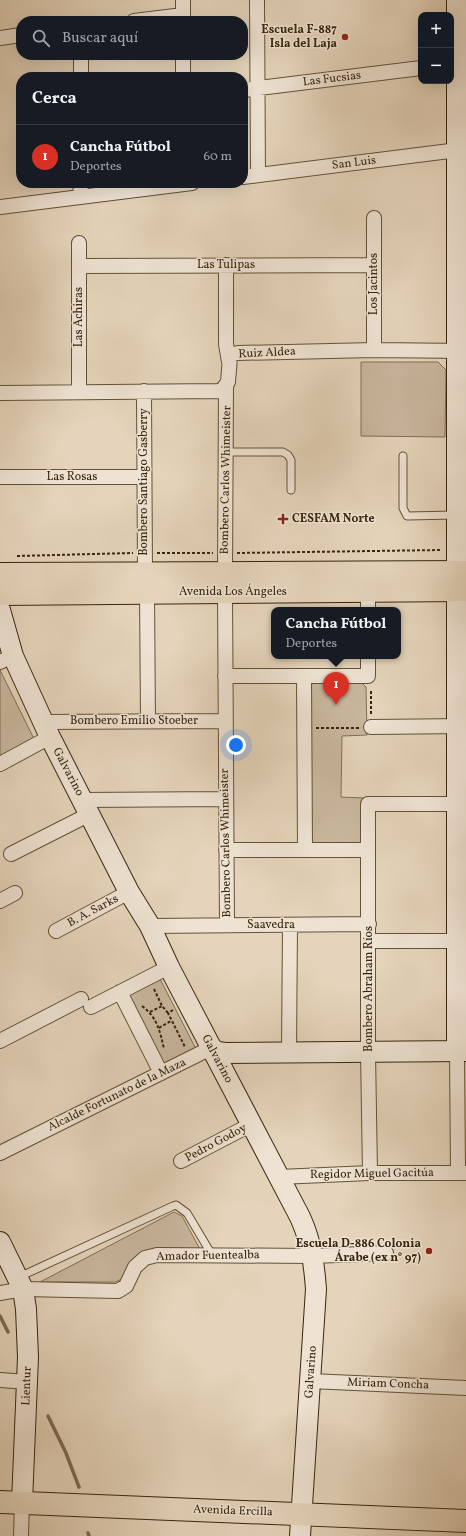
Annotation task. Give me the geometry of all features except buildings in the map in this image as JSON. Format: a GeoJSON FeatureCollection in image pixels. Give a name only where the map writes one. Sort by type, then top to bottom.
{"type":"FeatureCollection","features":[{"type":"Feature","properties":{"kind":"main road"},"geometry":{"type":"LineString","coordinates":[[211,1048],[218,1052],[234,1053],[461,1051],[457,941],[461,804],[461,581],[457,515],[461,478],[462,149],[454,64],[457,0]]}},
{"type":"Feature","properties":{"kind":"main road","name":"Avenida Los Ángeles"},"geometry":{"type":"LineString","coordinates":[[0,574],[146,583],[461,581]]}},
{"type":"Feature","properties":{"kind":"main road","name":"Avenida Los Ángeles"},"geometry":{"type":"LineString","coordinates":[[225,583],[368,601],[461,581]]}},
{"type":"Feature","properties":{"kind":"main road","name":"Avenida Los Ángeles"},"geometry":{"type":"LineString","coordinates":[[0,594],[146,583]]}},
{"type":"Feature","properties":{"kind":"main road","name":"Galvarino"},"geometry":{"type":"LineString","coordinates":[[0,610],[6,659],[22,678],[85,807],[129,892],[150,926],[169,967],[252,1124],[306,1231],[313,1256],[316,1289],[300,1536]]}},
{"type":"Feature","properties":{"kind":"main road"},"geometry":{"type":"LineString","coordinates":[[223,1069],[222,1058],[234,1053]]}},
{"type":"Feature","properties":{"kind":"main road","name":"Lientur"},"geometry":{"type":"LineString","coordinates":[[0,1242],[21,1283],[28,1342],[22,1502]]}},
{"type":"Feature","properties":{"kind":"main road","name":"Avenida Ercilla"},"geometry":{"type":"LineString","coordinates":[[0,1502],[466,1521]]}},
{"type":"Feature","properties":{"kind":"street"},"geometry":{"type":"LineString","coordinates":[[183,0],[183,16]]}},
{"type":"Feature","properties":{"kind":"street"},"geometry":{"type":"LineString","coordinates":[[257,0],[258,175]]}},
{"type":"Feature","properties":{"kind":"street"},"geometry":{"type":"LineString","coordinates":[[0,38],[16,36]]}},
{"type":"Feature","properties":{"kind":"street"},"geometry":{"type":"LineString","coordinates":[[81,60],[81,72]]}},
{"type":"Feature","properties":{"kind":"street"},"geometry":{"type":"LineString","coordinates":[[183,60],[183,72]]}},
{"type":"Feature","properties":{"kind":"street","name":"Las Fucsias"},"geometry":{"type":"LineString","coordinates":[[248,89],[418,68]]}},
{"type":"Feature","properties":{"kind":"street","name":"San Luis"},"geometry":{"type":"LineString","coordinates":[[248,176],[462,149]]}},
{"type":"Feature","properties":{"kind":"street"},"geometry":{"type":"LineString","coordinates":[[0,207],[81,190],[113,188]]}},
{"type":"Feature","properties":{"kind":"street","name":"Los Jacintos"},"geometry":{"type":"LineString","coordinates":[[374,218],[374,350]]}},
{"type":"Feature","properties":{"kind":"street","name":"Las Achiras"},"geometry":{"type":"LineString","coordinates":[[78,243],[79,392]]}},
{"type":"Feature","properties":{"kind":"street"},"geometry":{"type":"LineString","coordinates":[[226,265],[226,344],[229,362]]}},
{"type":"Feature","properties":{"kind":"street","name":"Las Tulipas"},"geometry":{"type":"LineString","coordinates":[[79,266],[374,265]]}},
{"type":"Feature","properties":{"kind":"street","name":"Ruiz Aldea"},"geometry":{"type":"LineString","coordinates":[[226,386],[230,357],[233,354],[238,353],[374,350],[461,351]]}},
{"type":"Feature","properties":{"kind":"street"},"geometry":{"type":"LineString","coordinates":[[0,392],[219,391],[226,386]]}},
{"type":"Feature","properties":{"kind":"street","name":"Bombero Carlos Whimeister"},"geometry":{"type":"LineString","coordinates":[[226,386],[225,721],[227,925]]}},
{"type":"Feature","properties":{"kind":"street","name":"Bombero Santiago Gasberry"},"geometry":{"type":"LineString","coordinates":[[144,391],[148,721]]}},
{"type":"Feature","properties":{"kind":"street","name":"Las Rosas"},"geometry":{"type":"LineString","coordinates":[[0,477],[144,477]]}},
{"type":"Feature","properties":{"kind":"street"},"geometry":{"type":"LineString","coordinates":[[225,676],[368,676],[368,659]]}},
{"type":"Feature","properties":{"kind":"street"},"geometry":{"type":"LineString","coordinates":[[304,676],[305,849]]}},
{"type":"Feature","properties":{"kind":"street","name":"Bombero Emilio Stoeber"},"geometry":{"type":"LineString","coordinates":[[0,764],[47,730],[148,721],[225,721]]}},
{"type":"Feature","properties":{"kind":"street"},"geometry":{"type":"LineString","coordinates":[[371,727],[461,726]]}},
{"type":"Feature","properties":{"kind":"street"},"geometry":{"type":"LineString","coordinates":[[11,854],[85,807],[226,799]]}},
{"type":"Feature","properties":{"kind":"street","name":"Bombero Abraham Ríos"},"geometry":{"type":"LineString","coordinates":[[370,1173],[368,1052],[368,804],[461,804]]}},
{"type":"Feature","properties":{"kind":"street"},"geometry":{"type":"LineString","coordinates":[[226,850],[368,850]]}},
{"type":"Feature","properties":{"kind":"street","name":"B. A. Sarks"},"geometry":{"type":"LineString","coordinates":[[56,931],[129,892]]}},
{"type":"Feature","properties":{"kind":"street"},"geometry":{"type":"LineString","coordinates":[[0,901],[15,893]]}},
{"type":"Feature","properties":{"kind":"street","name":"Saavedra"},"geometry":{"type":"LineString","coordinates":[[150,926],[369,924]]}},
{"type":"Feature","properties":{"kind":"street"},"geometry":{"type":"LineString","coordinates":[[289,1053],[290,925]]}},
{"type":"Feature","properties":{"kind":"street"},"geometry":{"type":"LineString","coordinates":[[368,941],[457,941]]}},
{"type":"Feature","properties":{"kind":"street"},"geometry":{"type":"LineString","coordinates":[[0,1041],[86,1003],[120,992],[169,967]]}},
{"type":"Feature","properties":{"kind":"street"},"geometry":{"type":"LineString","coordinates":[[120,992],[162,1073]]}},
{"type":"Feature","properties":{"kind":"street","name":"Alcalde Fortunato de la Maza"},"geometry":{"type":"LineString","coordinates":[[0,1153],[211,1048]]}},
{"type":"Feature","properties":{"kind":"street"},"geometry":{"type":"LineString","coordinates":[[461,1051],[462,1173]]}},
{"type":"Feature","properties":{"kind":"street","name":"Pedro Godoy"},"geometry":{"type":"LineString","coordinates":[[181,1161],[252,1124]]}},
{"type":"Feature","properties":{"kind":"street","name":"Regidor Miguel Gacitúa"},"geometry":{"type":"LineString","coordinates":[[279,1177],[370,1173],[462,1173]]}},
{"type":"Feature","properties":{"kind":"street","name":"Amador Fuentealba"},"geometry":{"type":"LineString","coordinates":[[1,1292],[21,1283],[118,1291],[126,1286],[135,1267],[145,1258],[157,1255],[313,1256],[386,1253]]}},
{"type":"Feature","properties":{"kind":"street"},"geometry":{"type":"LineString","coordinates":[[0,1380],[27,1382]]}},
{"type":"Feature","properties":{"kind":"street","name":"Miriam Concha"},"geometry":{"type":"LineString","coordinates":[[310,1381],[466,1388]]}},
{"type":"Feature","properties":{"kind":"street","name":"Lientur"},"geometry":{"type":"LineString","coordinates":[[21,1536],[22,1502]]}},
{"type":"Feature","properties":{"kind":"lane"},"geometry":{"type":"LineString","coordinates":[[226,452],[283,452],[288,455],[291,460],[291,490]]}},
{"type":"Feature","properties":{"kind":"lane"},"geometry":{"type":"LineString","coordinates":[[403,456],[403,508],[407,516],[457,515]]}},
{"type":"Feature","properties":{"kind":"lane"},"geometry":{"type":"LineString","coordinates":[[21,1283],[176,1205],[187,1213],[212,1255]]}},
{"type":"Feature","properties":{"kind":"path"},"geometry":{"type":"LineString","coordinates":[[304,728],[371,727],[371,682],[368,676]]}},
{"type":"Feature","properties":{"kind":"path"},"geometry":{"type":"LineString","coordinates":[[148,977],[188,1053],[193,1058]]}},
{"type":"Feature","properties":{"kind":"path"},"geometry":{"type":"LineString","coordinates":[[168,1013],[187,1001]]}},
{"type":"Feature","properties":{"kind":"path"},"geometry":{"type":"LineString","coordinates":[[150,1012],[162,1006]]}},
{"type":"Feature","properties":{"kind":"path"},"geometry":{"type":"LineString","coordinates":[[159,1028],[171,1021]]}},
{"type":"Feature","properties":{"kind":"shaded area"},"geometry":{"type":"Polygon","coordinates":[[[361,362],[438,362],[446,370],[445,437],[361,436],[361,362]]]}},
{"type":"Feature","properties":{"kind":"shaded area"},"geometry":{"type":"Polygon","coordinates":[[[0,670],[34,739],[0,757],[0,670]]]}},
{"type":"Feature","properties":{"kind":"shaded area"},"geometry":{"type":"Polygon","coordinates":[[[315,682],[361,682],[366,687],[367,735],[342,736],[341,797],[364,798],[365,837],[358,844],[315,844],[308,840],[307,688],[315,682]]]}},
{"type":"Feature","properties":{"kind":"shaded area"},"geometry":{"type":"Polygon","coordinates":[[[160,979],[196,1049],[164,1065],[128,994],[160,979]]]}},
{"type":"Feature","properties":{"kind":"shaded area"},"geometry":{"type":"Polygon","coordinates":[[[174,1212],[182,1216],[201,1251],[152,1251],[122,1279],[115,1282],[40,1282],[174,1212]]]}},
{"type":"Feature","properties":{"kind":"waterway"},"geometry":{"type":"LineString","coordinates":[[0,1316],[8,1332]]}},
{"type":"Feature","properties":{"kind":"waterway"},"geometry":{"type":"LineString","coordinates":[[48,1416],[66,1453],[79,1487]]}},
{"type":"Feature","properties":{"kind":"place","name":"Escuela F-887 Isla del Laja"},"geometry":{"type":"Point","coordinates":[345,37]}},
{"type":"Feature","properties":{"kind":"place","name":"CESFAM Norte"},"geometry":{"type":"Point","coordinates":[283,519]}},
{"type":"Feature","properties":{"kind":"place","name":"Cancha Fútbol"},"geometry":{"type":"Point","coordinates":[336,705]}},
{"type":"Feature","properties":{"kind":"place","name":"Escuela D-886 Colonia Árabe (ex n° 97)"},"geometry":{"type":"Point","coordinates":[429,1251]}}]}
